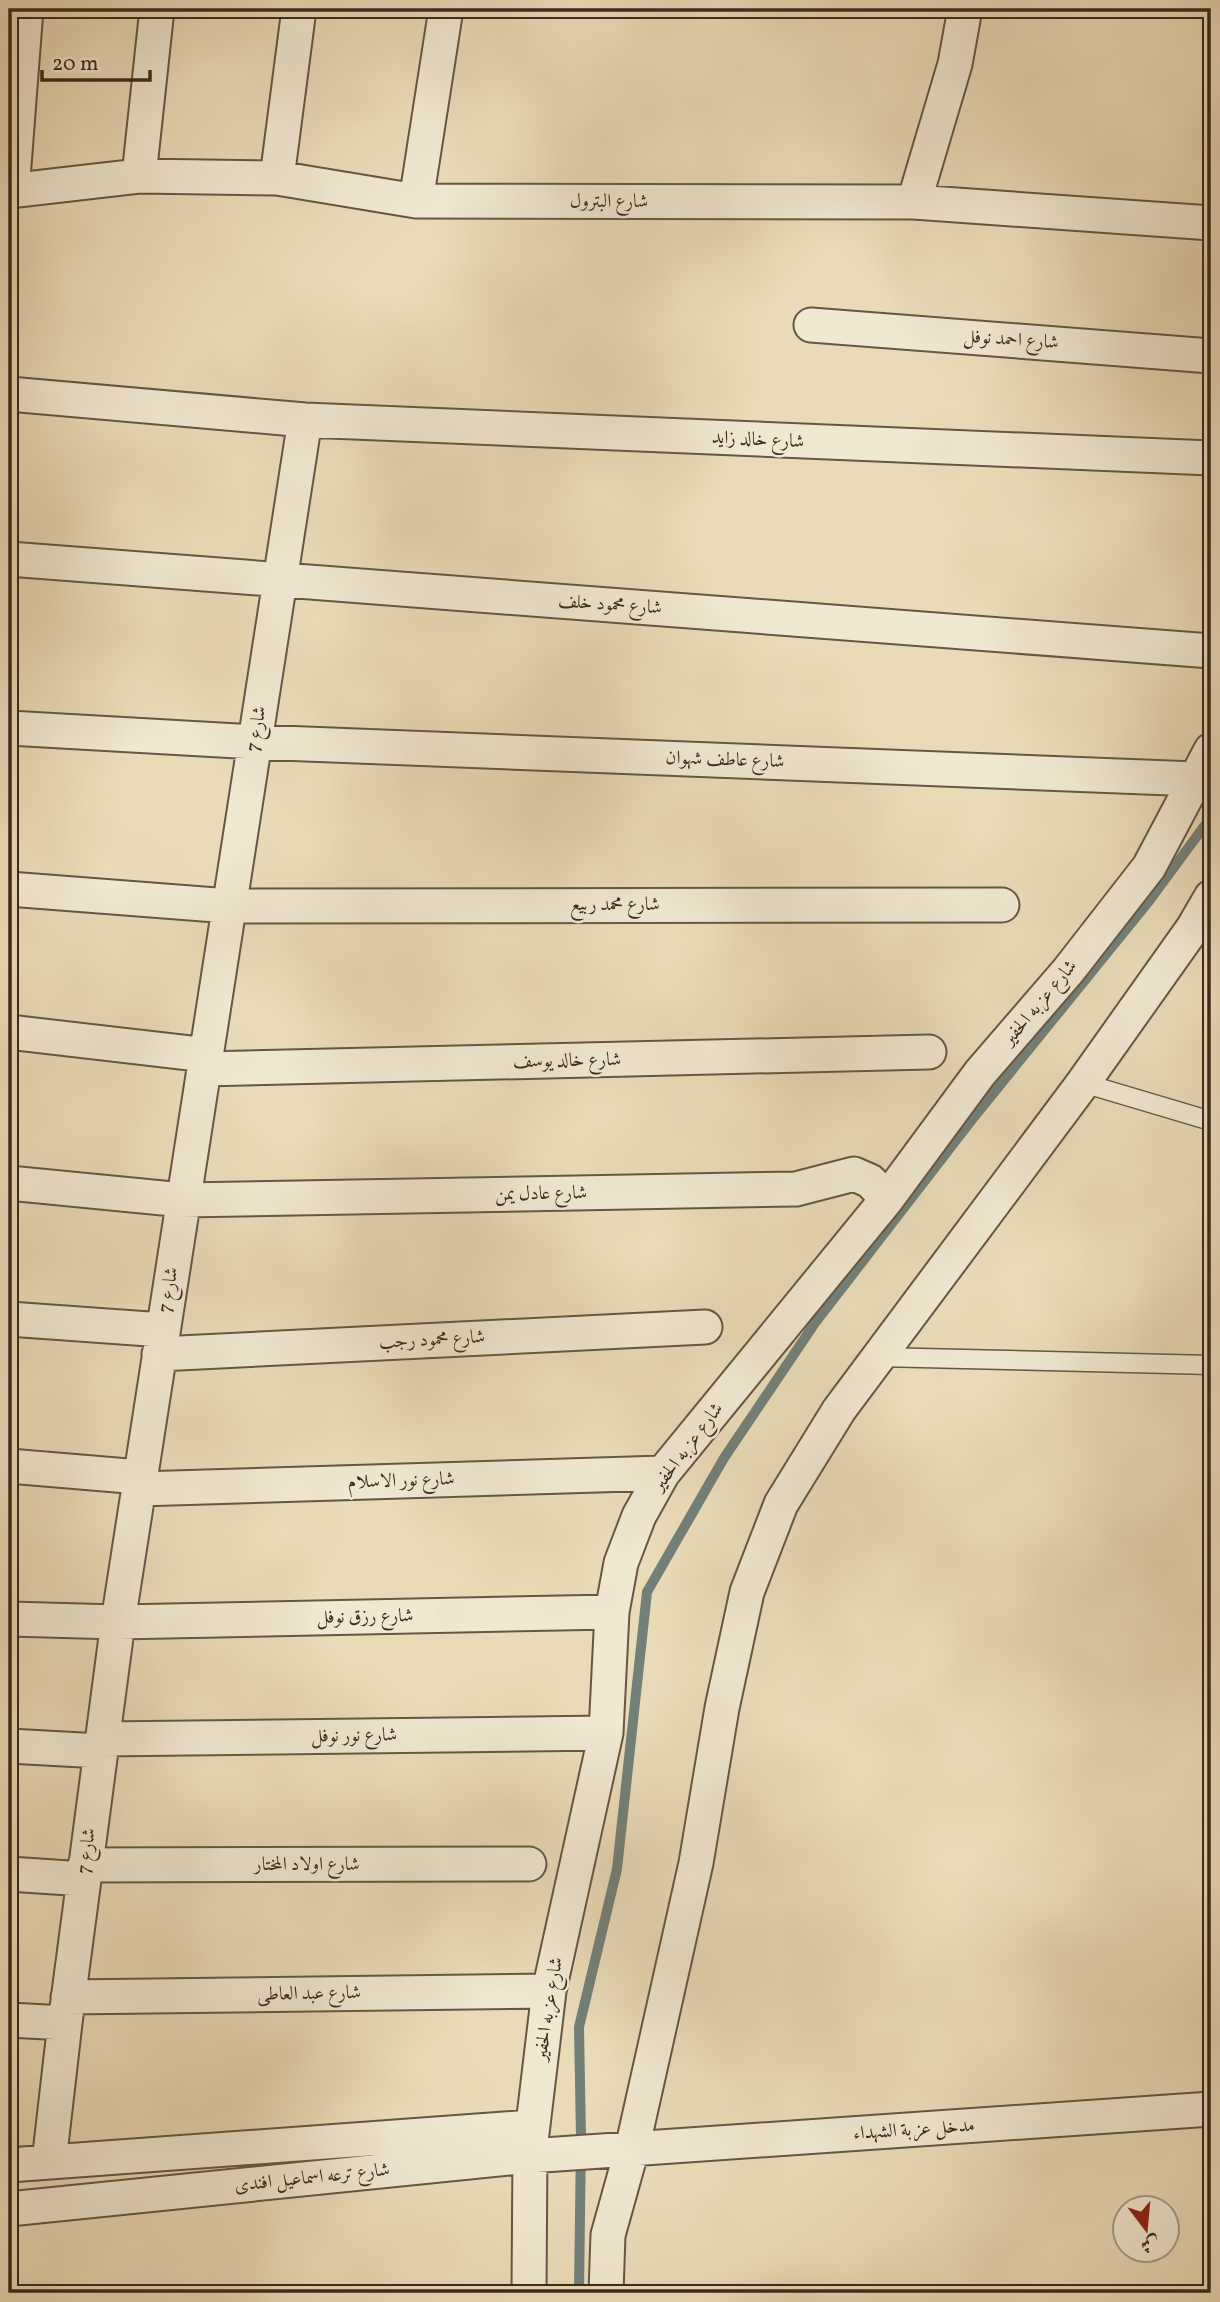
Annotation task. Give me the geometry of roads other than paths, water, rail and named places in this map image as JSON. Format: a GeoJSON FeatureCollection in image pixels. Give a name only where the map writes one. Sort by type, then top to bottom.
{"type":"FeatureCollection","features":[{"type":"Feature","properties":{"kind":"street"},"geometry":{"type":"LineString","coordinates":[[10,191],[26,9]]}},
{"type":"Feature","properties":{"kind":"street"},"geometry":{"type":"LineString","coordinates":[[139,176],[157,9]]}},
{"type":"Feature","properties":{"kind":"street"},"geometry":{"type":"LineString","coordinates":[[277,178],[299,9]]}},
{"type":"Feature","properties":{"kind":"street"},"geometry":{"type":"LineString","coordinates":[[416,201],[446,9]]}},
{"type":"Feature","properties":{"kind":"street"},"geometry":{"type":"LineString","coordinates":[[914,202],[955,64],[965,9]]}},
{"type":"Feature","properties":{"kind":"street","name":"شارع البترول"},"geometry":{"type":"LineString","coordinates":[[10,191],[139,176],[277,178],[416,201],[914,202],[1211,223]]}},
{"type":"Feature","properties":{"kind":"street","name":"شارع احمد نوفل"},"geometry":{"type":"LineString","coordinates":[[811,325],[1211,356]]}},
{"type":"Feature","properties":{"kind":"street","name":"شارع خالد زايد"},"geometry":{"type":"LineString","coordinates":[[9,394],[305,420],[1211,458]]}},
{"type":"Feature","properties":{"kind":"street","name":"شارع 7"},"geometry":{"type":"LineString","coordinates":[[49,2162],[66,2010],[118,1622],[305,420]]}},
{"type":"Feature","properties":{"kind":"street","name":"شارع محمود خلف"},"geometry":{"type":"LineString","coordinates":[[9,559],[1211,651]]}},
{"type":"Feature","properties":{"kind":"street","name":"شارع عاطف شهوان"},"geometry":{"type":"LineString","coordinates":[[9,727],[255,742],[1196,779]]}},
{"type":"Feature","properties":{"kind":"street","name":"شارع عزبه الحفير"},"geometry":{"type":"LineString","coordinates":[[529,2293],[533,2144],[550,1991],[606,1733],[612,1612],[621,1563],[639,1516],[663,1473],[887,1199],[980,1073],[1068,971],[1149,867],[1211,750]]}},
{"type":"Feature","properties":{"kind":"street","name":"شارع محمد ربيع"},"geometry":{"type":"LineString","coordinates":[[9,888],[229,906],[1002,905]]}},
{"type":"Feature","properties":{"kind":"street"},"geometry":{"type":"LineString","coordinates":[[606,2293],[608,2235],[624,2149],[696,1863],[722,1708],[747,1592],[780,1504],[839,1410],[1083,1083],[1193,928],[1211,897]]}},
{"type":"Feature","properties":{"kind":"street","name":"شارع خالد يوسف"},"geometry":{"type":"LineString","coordinates":[[9,1032],[205,1062],[929,1052]]}},
{"type":"Feature","properties":{"kind":"street","name":"شارع عادل يمن"},"geometry":{"type":"LineString","coordinates":[[183,1200],[796,1189],[854,1174],[870,1181],[887,1199]]}},
{"type":"Feature","properties":{"kind":"street"},"geometry":{"type":"LineString","coordinates":[[9,1183],[183,1200]]}},
{"type":"Feature","properties":{"kind":"street","name":"شارع محمود رجب"},"geometry":{"type":"LineString","coordinates":[[9,1319],[161,1342],[705,1327]]}},
{"type":"Feature","properties":{"kind":"street","name":"شارع نور الاسلام"},"geometry":{"type":"LineString","coordinates":[[9,1466],[139,1483],[663,1473]]}},
{"type":"Feature","properties":{"kind":"street","name":"شارع رزق نوفل"},"geometry":{"type":"LineString","coordinates":[[9,1619],[118,1622],[612,1612]]}},
{"type":"Feature","properties":{"kind":"street","name":"شارع نور نوفل"},"geometry":{"type":"LineString","coordinates":[[9,1746],[606,1733]]}},
{"type":"Feature","properties":{"kind":"street","name":"شارع اولاد المختار"},"geometry":{"type":"LineString","coordinates":[[9,1874],[529,1864]]}},
{"type":"Feature","properties":{"kind":"street","name":"شارع عبد العاطى"},"geometry":{"type":"LineString","coordinates":[[9,2020],[66,2010],[550,1991]]}},
{"type":"Feature","properties":{"kind":"street","name":"مدخل عزبة الشهداء"},"geometry":{"type":"LineString","coordinates":[[624,2149],[1211,2109]]}},
{"type":"Feature","properties":{"kind":"street","name":"شارع ترعه اسماعيل افندى"},"geometry":{"type":"LineString","coordinates":[[9,2165],[533,2144],[624,2149]]}},
{"type":"Feature","properties":{"kind":"street","name":"شارع ترعه اسماعيل افندى"},"geometry":{"type":"LineString","coordinates":[[9,2209],[533,2144]]}},
{"type":"Feature","properties":{"kind":"lane"},"geometry":{"type":"LineString","coordinates":[[1083,1083],[1211,1121]]}},
{"type":"Feature","properties":{"kind":"lane"},"geometry":{"type":"LineString","coordinates":[[878,1357],[909,1360],[1211,1365]]}},
{"type":"Feature","properties":{"kind":"waterway"},"geometry":{"type":"LineString","coordinates":[[579,2293],[579,2027],[617,1869],[647,1592],[724,1458],[815,1323],[974,1117],[1149,901],[1211,817]]}}]}
